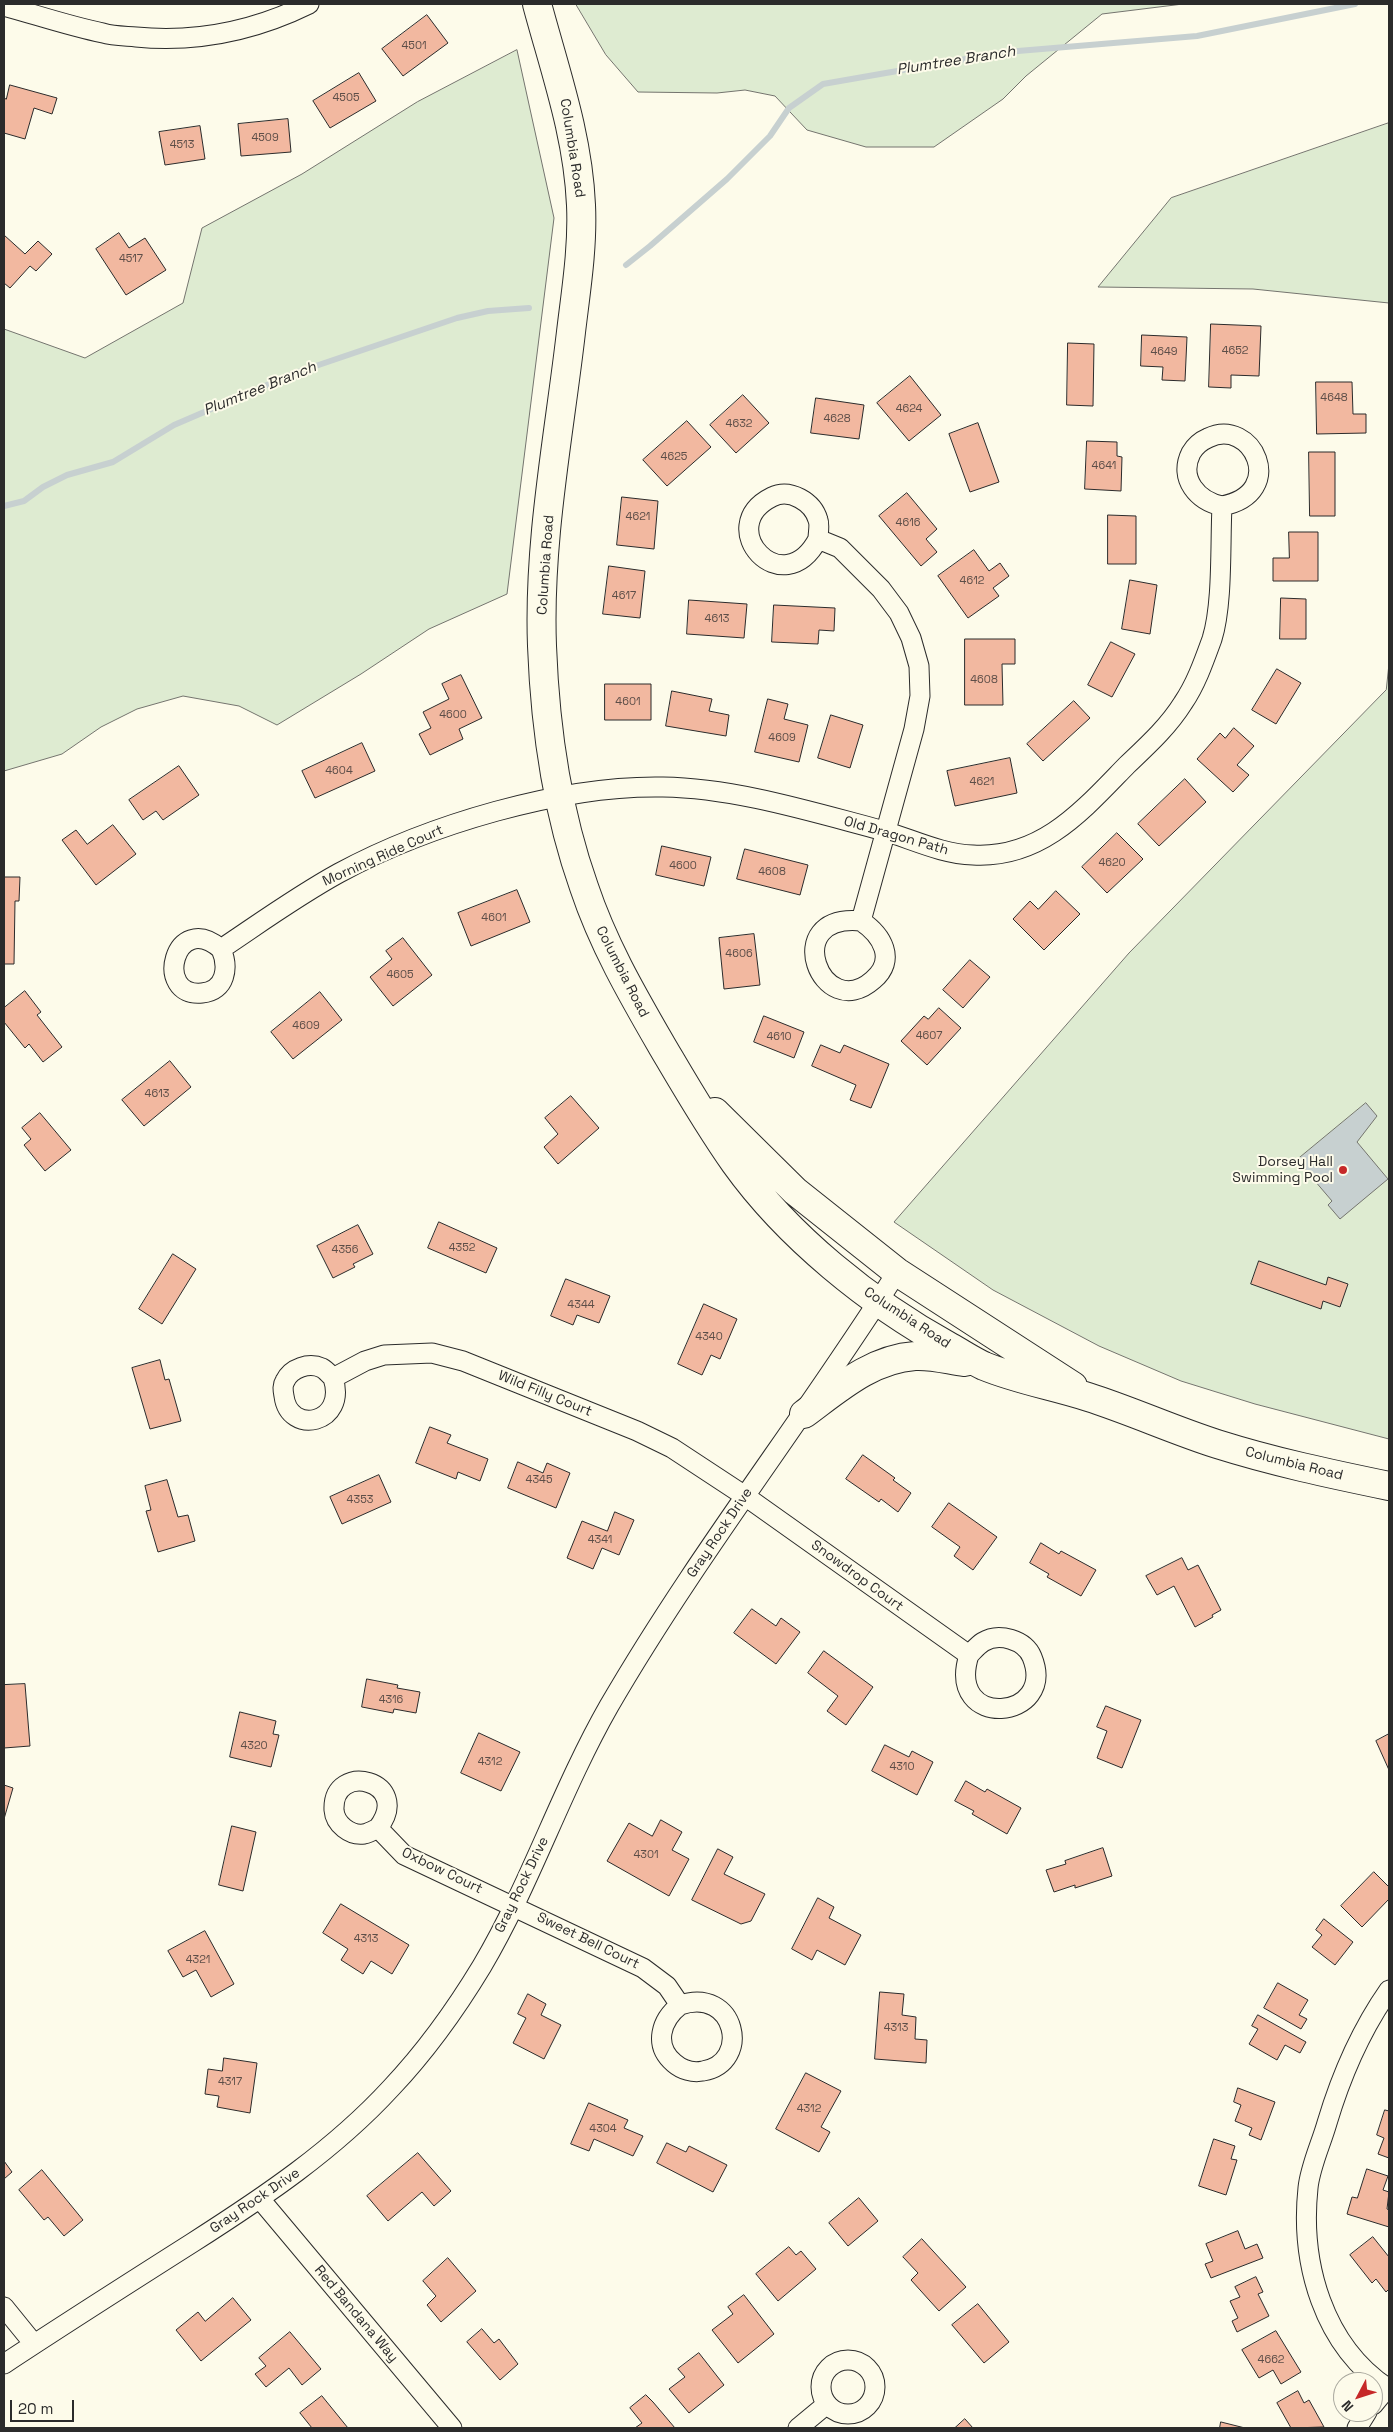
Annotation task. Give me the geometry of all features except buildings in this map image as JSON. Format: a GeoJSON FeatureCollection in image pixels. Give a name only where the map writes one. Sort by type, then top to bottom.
{"type":"FeatureCollection","features":[{"type":"Feature","properties":{"kind":"street"},"geometry":{"type":"LineString","coordinates":[[4,6],[104,34],[157,39],[208,37],[248,29],[282,18],[309,4]]}},
{"type":"Feature","properties":{"kind":"street","name":"Columbia Road"},"geometry":{"type":"LineString","coordinates":[[521,4],[548,46]]}},
{"type":"Feature","properties":{"kind":"street","name":"Columbia Road"},"geometry":{"type":"LineString","coordinates":[[537,4],[566,103],[577,158],[582,207],[578,270],[543,569],[542,645],[550,728],[560,797],[582,884],[602,938],[628,988],[737,1166],[775,1211],[819,1254],[878,1302],[934,1338],[983,1365],[1040,1384],[1088,1397],[1217,1444],[1311,1471],[1389,1486]]}},
{"type":"Feature","properties":{"kind":"street","name":"Old Dragon Path"},"geometry":{"type":"LineString","coordinates":[[560,797],[662,787],[740,794],[885,831],[942,851],[976,855],[1006,852],[1042,839],[1062,828],[1086,807],[1159,733],[1183,704],[1200,671],[1213,635],[1219,590],[1222,506]]}},
{"type":"Feature","properties":{"kind":"street"},"geometry":{"type":"LineString","coordinates":[[818,539],[840,548],[881,589],[899,613],[911,638],[919,666],[920,696],[914,729],[861,921]]}},
{"type":"Feature","properties":{"kind":"street","name":"Morning Ride Court"},"geometry":{"type":"LineString","coordinates":[[221,950],[290,901],[341,872],[382,853],[468,819],[560,797]]}},
{"type":"Feature","properties":{"kind":"street","name":"Columbia Road"},"geometry":{"type":"LineString","coordinates":[[673,1064],[715,1112],[795,1190],[897,1272],[1088,1397]]}},
{"type":"Feature","properties":{"kind":"street","name":"Gray Rock Drive"},"geometry":{"type":"LineString","coordinates":[[4,2364],[260,2199],[303,2168],[357,2123],[392,2087],[452,2012],[483,1964],[593,1734],[653,1633],[745,1496],[804,1414],[897,1272]]}},
{"type":"Feature","properties":{"kind":"street","name":"Wild Filly Court"},"geometry":{"type":"LineString","coordinates":[[333,1378],[384,1355],[432,1353],[464,1361],[661,1442],[745,1496]]}},
{"type":"Feature","properties":{"kind":"street"},"geometry":{"type":"LineString","coordinates":[[804,1414],[858,1374],[893,1360],[916,1356],[983,1365]]}},
{"type":"Feature","properties":{"kind":"street","name":"Snowdrop Court"},"geometry":{"type":"LineString","coordinates":[[745,1496],[969,1656]]}},
{"type":"Feature","properties":{"kind":"street","name":"Oxbow Court"},"geometry":{"type":"LineString","coordinates":[[378,1828],[404,1855],[513,1904]]}},
{"type":"Feature","properties":{"kind":"street","name":"Sweet Bell Court"},"geometry":{"type":"LineString","coordinates":[[513,1904],[643,1968],[667,1986],[680,2005]]}},
{"type":"Feature","properties":{"kind":"street"},"geometry":{"type":"LineString","coordinates":[[1388,2388],[1351,2352],[1324,2310],[1314,2283],[1307,2251],[1306,2219],[1308,2186],[1342,2079],[1358,2042],[1389,1990]]}},
{"type":"Feature","properties":{"kind":"street","name":"Red Bandana Way"},"geometry":{"type":"LineString","coordinates":[[260,2199],[452,2428]]}},
{"type":"Feature","properties":{"kind":"street"},"geometry":{"type":"LineString","coordinates":[[4,2307],[34,2344]]}},
{"type":"Feature","properties":{"kind":"street"},"geometry":{"type":"LineString","coordinates":[[798,2428],[827,2404]]}},
{"type":"Feature","properties":{"kind":"green space"},"geometry":{"type":"Polygon","coordinates":[[[576,4],[1183,4],[1102,14],[1026,76],[1003,99],[934,147],[866,147],[807,130],[775,96],[745,90],[717,93],[638,92],[606,55],[576,4]]]}},
{"type":"Feature","properties":{"kind":"green space"},"geometry":{"type":"Polygon","coordinates":[[[517,50],[554,218],[507,594],[429,629],[361,674],[277,725],[239,706],[183,696],[137,709],[101,727],[62,754],[4,771],[4,329],[85,358],[183,303],[202,228],[302,174],[417,102],[517,50]]]}},
{"type":"Feature","properties":{"kind":"green space"},"geometry":{"type":"Polygon","coordinates":[[[1389,123],[1389,303],[1253,289],[1098,287],[1171,198],[1389,123]]]}},
{"type":"Feature","properties":{"kind":"green space"},"geometry":{"type":"Polygon","coordinates":[[[1389,664],[1389,1439],[1255,1404],[1181,1381],[1099,1346],[993,1290],[894,1222],[1129,953],[1386,690],[1389,664]]]}},
{"type":"Feature","properties":{"kind":"shaded area","name":"Dorsey Hall Swimming Pool"},"geometry":{"type":"Polygon","coordinates":[[[1366,1103],[1377,1116],[1357,1142],[1388,1179],[1340,1219],[1328,1205],[1332,1201],[1297,1160],[1366,1103]]]}},
{"type":"Feature","properties":{"kind":"waterway","name":"Plumtree Branch"},"geometry":{"type":"LineString","coordinates":[[626,265],[727,179],[770,136],[789,108],[823,84],[1006,52],[1197,36],[1355,4]]}},
{"type":"Feature","properties":{"kind":"waterway","name":"Plumtree Branch"},"geometry":{"type":"LineString","coordinates":[[4,506],[24,501],[43,487],[67,475],[113,462],[174,425],[295,373],[457,318],[488,311],[529,308]]}},
{"type":"Feature","properties":{"kind":"place","name":"Dorsey Hall Swimming Pool"},"geometry":{"type":"Point","coordinates":[1343,1170]}}]}
